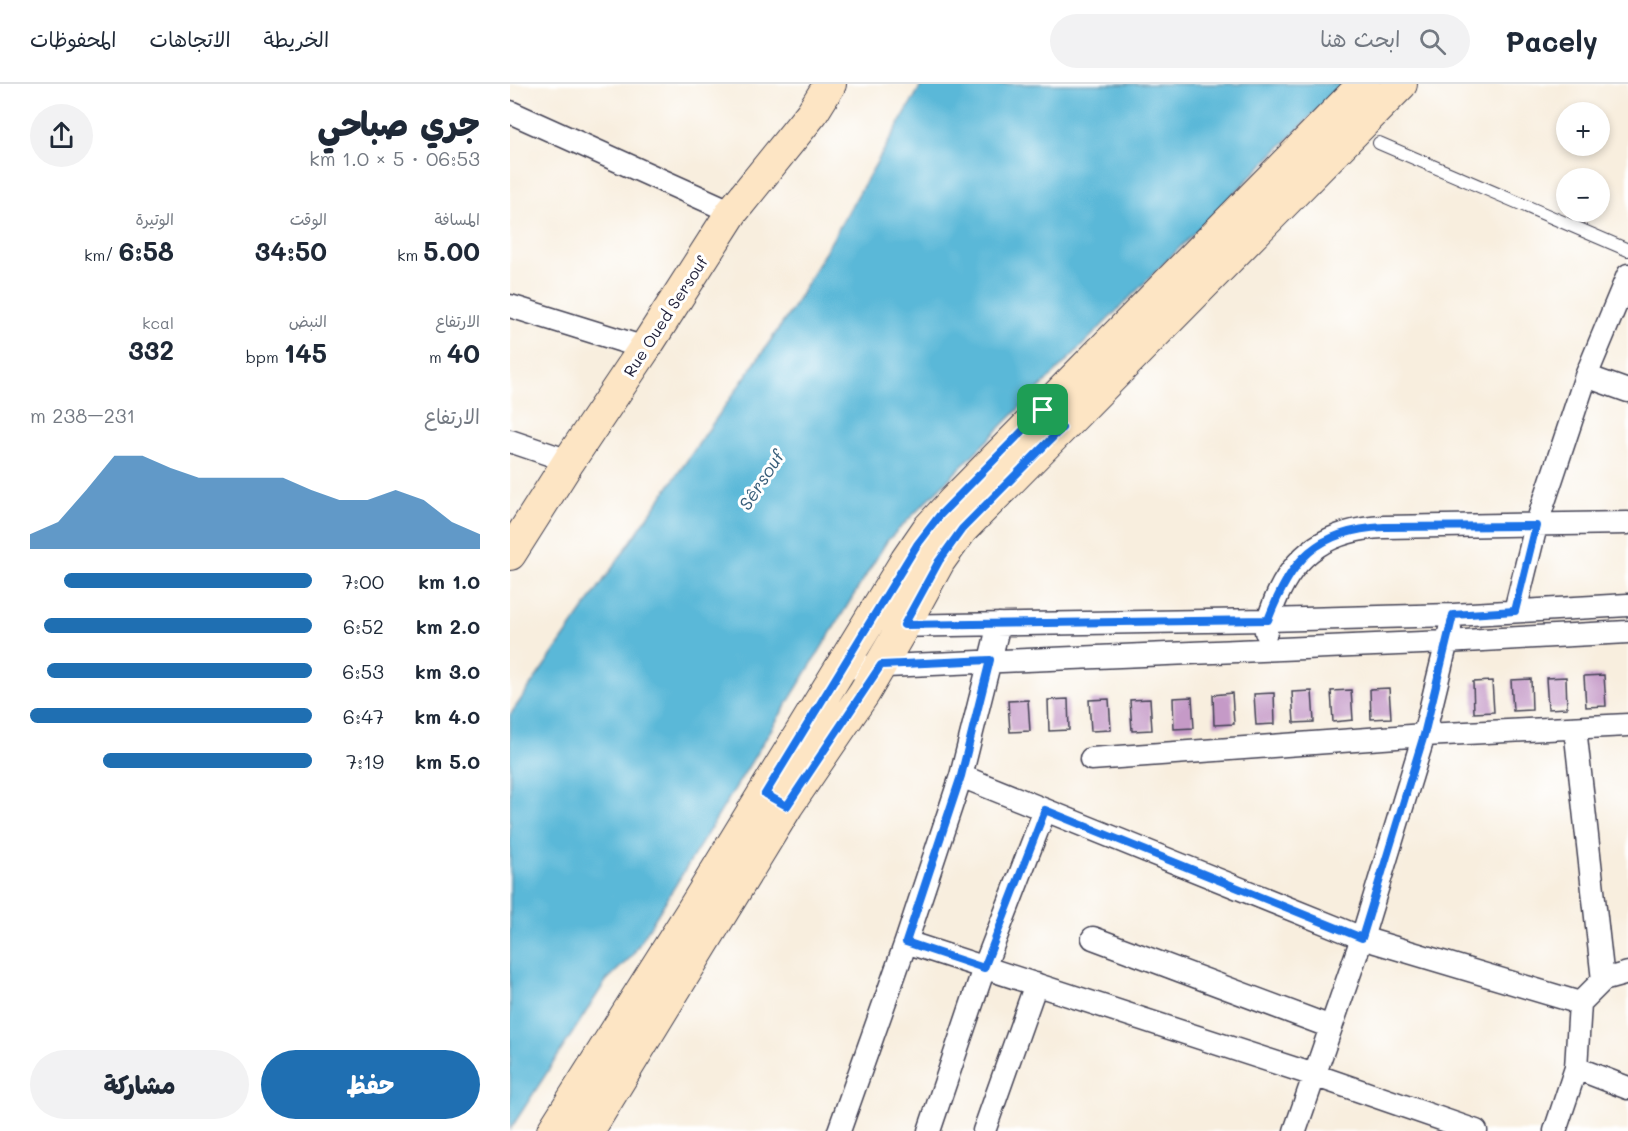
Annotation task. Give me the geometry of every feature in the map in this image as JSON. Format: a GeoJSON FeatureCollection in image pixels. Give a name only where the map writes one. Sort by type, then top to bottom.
{"type":"FeatureCollection","features":[{"type":"Feature","properties":{"kind":"street","name":"Rue Oued Sersouf"},"geometry":{"type":"LineString","coordinates":[[515,538],[645,348],[732,212],[812,113],[830,84]]}},
{"type":"Feature","properties":{"kind":"street"},"geometry":{"type":"LineString","coordinates":[[553,1131],[634,1029],[705,917],[776,800],[840,668],[928,529],[1053,419],[1366,109],[1401,84]]}},
{"type":"Feature","properties":{"kind":"street"},"geometry":{"type":"LineString","coordinates":[[510,112],[732,212]]}},
{"type":"Feature","properties":{"kind":"street"},"geometry":{"type":"LineString","coordinates":[[1515,611],[1536,526],[1587,376],[1628,275]]}},
{"type":"Feature","properties":{"kind":"street"},"geometry":{"type":"LineString","coordinates":[[510,306],[645,348]]}},
{"type":"Feature","properties":{"kind":"street"},"geometry":{"type":"LineString","coordinates":[[1587,376],[1628,391]]}},
{"type":"Feature","properties":{"kind":"street"},"geometry":{"type":"LineString","coordinates":[[776,800],[881,665],[939,561],[962,529],[1053,419]]}},
{"type":"Feature","properties":{"kind":"street"},"geometry":{"type":"LineString","coordinates":[[510,441],[569,460]]}},
{"type":"Feature","properties":{"kind":"street"},"geometry":{"type":"LineString","coordinates":[[1264,648],[1268,620],[1279,591],[1297,563],[1319,545],[1346,532],[1384,527],[1628,523]]}},
{"type":"Feature","properties":{"kind":"street"},"geometry":{"type":"LineString","coordinates":[[865,626],[1453,615],[1628,605]]}},
{"type":"Feature","properties":{"kind":"street"},"geometry":{"type":"LineString","coordinates":[[1295,1131],[1362,938],[1424,735],[1453,615]]}},
{"type":"Feature","properties":{"kind":"street"},"geometry":{"type":"LineString","coordinates":[[839,1131],[906,942],[961,776],[999,624]]}},
{"type":"Feature","properties":{"kind":"street"},"geometry":{"type":"LineString","coordinates":[[840,668],[1628,632]]}},
{"type":"Feature","properties":{"kind":"street"},"geometry":{"type":"LineString","coordinates":[[1091,759],[1424,735],[1628,726]]}},
{"type":"Feature","properties":{"kind":"street"},"geometry":{"type":"LineString","coordinates":[[1575,728],[1603,980]]}},
{"type":"Feature","properties":{"kind":"street"},"geometry":{"type":"LineString","coordinates":[[961,776],[1362,938],[1580,1003]]}},
{"type":"Feature","properties":{"kind":"street"},"geometry":{"type":"LineString","coordinates":[[929,1131],[984,968],[1045,810]]}},
{"type":"Feature","properties":{"kind":"street"},"geometry":{"type":"LineString","coordinates":[[1093,938],[1331,1027]]}},
{"type":"Feature","properties":{"kind":"street"},"geometry":{"type":"LineString","coordinates":[[906,942],[1314,1075],[1476,1131]]}},
{"type":"Feature","properties":{"kind":"street"},"geometry":{"type":"LineString","coordinates":[[1555,1131],[1576,1068],[1580,1003],[1603,980],[1628,973]]}},
{"type":"Feature","properties":{"kind":"street"},"geometry":{"type":"LineString","coordinates":[[984,1131],[1036,984]]}},
{"type":"Feature","properties":{"kind":"street"},"geometry":{"type":"LineString","coordinates":[[588,1131],[634,1029]]}},
{"type":"Feature","properties":{"kind":"street"},"geometry":{"type":"LineString","coordinates":[[1576,1068],[1628,1088]]}},
{"type":"Feature","properties":{"kind":"lane"},"geometry":{"type":"LineString","coordinates":[[1366,109],[1628,250]]}},
{"type":"Feature","properties":{"kind":"water","name":"Sêrsouf"},"geometry":{"type":"Polygon","coordinates":[[[922,84],[1343,84],[887,541],[632,956],[606,981],[510,1130],[510,715],[791,311],[922,84]]]}},
{"type":"Feature","properties":{"kind":"building"},"geometry":{"type":"Polygon","coordinates":[[[1604,675],[1606,706],[1586,707],[1584,676],[1604,675]]]}},
{"type":"Feature","properties":{"kind":"building"},"geometry":{"type":"Polygon","coordinates":[[[1566,677],[1567,708],[1548,709],[1546,678],[1566,677]]]}},
{"type":"Feature","properties":{"kind":"building"},"geometry":{"type":"Polygon","coordinates":[[[1531,679],[1532,710],[1513,711],[1511,680],[1531,679]]]}},
{"type":"Feature","properties":{"kind":"building"},"geometry":{"type":"Polygon","coordinates":[[[1492,681],[1494,712],[1474,713],[1473,682],[1492,681]]]}},
{"type":"Feature","properties":{"kind":"building"},"geometry":{"type":"Polygon","coordinates":[[[1389,688],[1391,718],[1371,719],[1370,689],[1389,688]]]}},
{"type":"Feature","properties":{"kind":"building"},"geometry":{"type":"Polygon","coordinates":[[[1351,690],[1353,720],[1333,722],[1331,691],[1351,690]]]}},
{"type":"Feature","properties":{"kind":"building"},"geometry":{"type":"Polygon","coordinates":[[[1312,691],[1314,722],[1294,723],[1292,692],[1312,691]]]}},
{"type":"Feature","properties":{"kind":"building"},"geometry":{"type":"Polygon","coordinates":[[[1232,693],[1234,724],[1214,725],[1213,695],[1232,693]]]}},
{"type":"Feature","properties":{"kind":"building"},"geometry":{"type":"Polygon","coordinates":[[[1274,693],[1275,724],[1256,725],[1254,694],[1274,693]]]}},
{"type":"Feature","properties":{"kind":"building"},"geometry":{"type":"Polygon","coordinates":[[[1192,697],[1194,728],[1174,729],[1173,698],[1192,697]]]}},
{"type":"Feature","properties":{"kind":"building"},"geometry":{"type":"Polygon","coordinates":[[[1068,699],[1069,730],[1049,731],[1048,700],[1068,699]]]}},
{"type":"Feature","properties":{"kind":"building"},"geometry":{"type":"Polygon","coordinates":[[[1109,699],[1111,730],[1091,731],[1089,700],[1109,699]]]}},
{"type":"Feature","properties":{"kind":"building"},"geometry":{"type":"Polygon","coordinates":[[[1150,699],[1152,730],[1132,731],[1130,700],[1150,699]]]}},
{"type":"Feature","properties":{"kind":"building"},"geometry":{"type":"Polygon","coordinates":[[[1028,700],[1030,731],[1010,732],[1008,701],[1028,700]]]}},
{"type":"Feature","properties":{"kind":"route"},"geometry":{"type":"LineString","coordinates":[[1043,410],[1062,428],[962,529],[939,561],[904,625],[1268,620],[1279,591],[1297,563],[1311,550],[1346,532],[1384,527],[1536,526],[1515,611],[1453,615],[1424,735],[1362,938],[1045,810],[984,968],[906,942],[961,776],[990,660],[881,665],[787,806],[765,794],[865,626],[928,529],[1043,410]]}}]}
